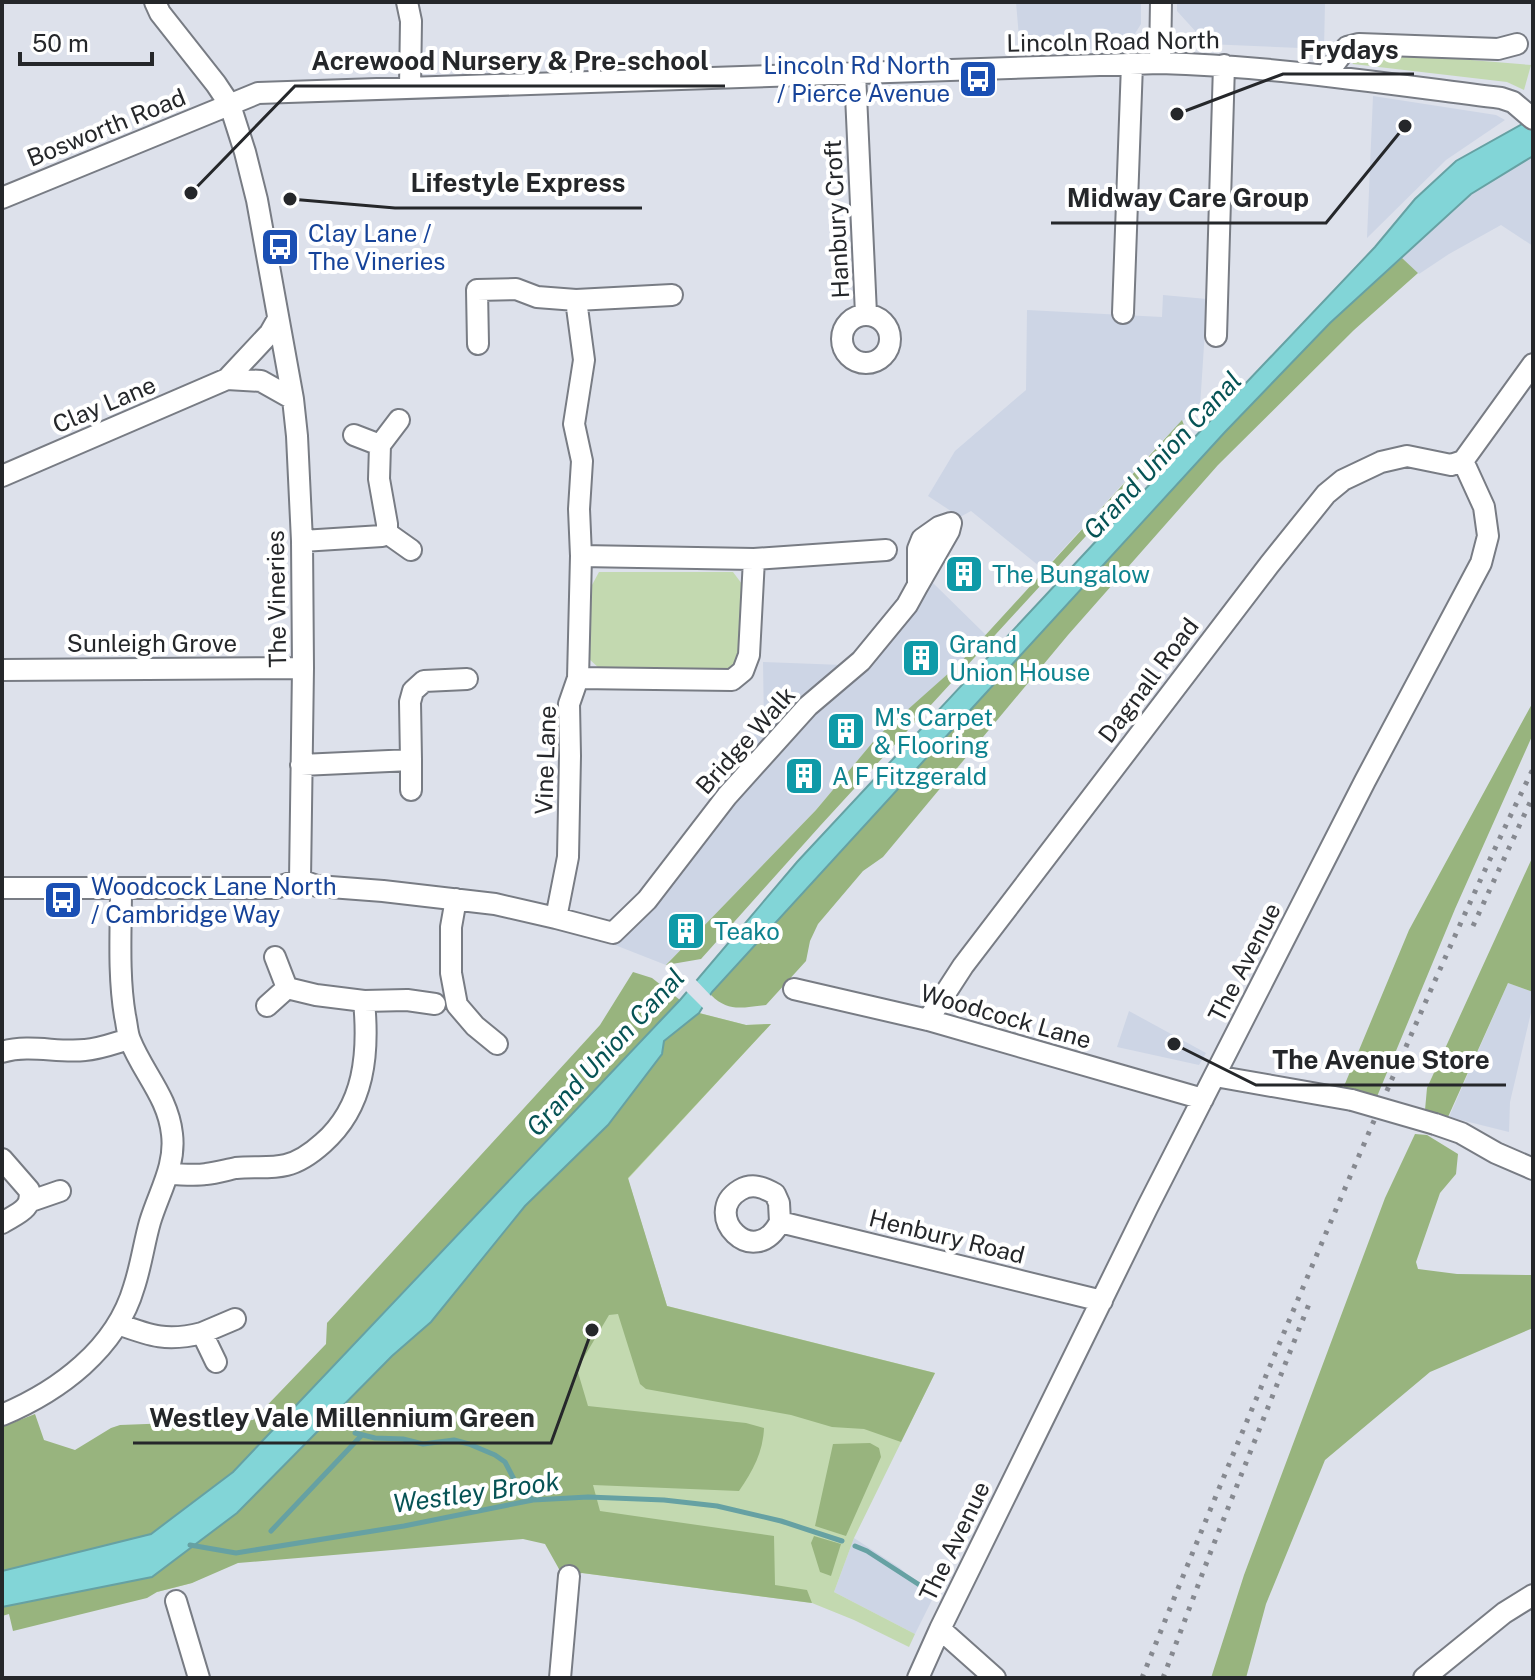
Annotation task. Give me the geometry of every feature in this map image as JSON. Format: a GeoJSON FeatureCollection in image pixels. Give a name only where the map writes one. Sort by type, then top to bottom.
{"type":"FeatureCollection","features":[{"type":"Feature","properties":{"kind":"street"},"geometry":{"type":"LineString","coordinates":[[155,2],[160,13],[230,105],[257,200],[278,319]]}},
{"type":"Feature","properties":{"kind":"street"},"geometry":{"type":"LineString","coordinates":[[407,2],[411,21],[410,87]]}},
{"type":"Feature","properties":{"kind":"street"},"geometry":{"type":"LineString","coordinates":[[1160,63],[1161,2]]}},
{"type":"Feature","properties":{"kind":"street"},"geometry":{"type":"LineString","coordinates":[[1326,75],[1347,47],[1359,44],[1498,49],[1517,44]]}},
{"type":"Feature","properties":{"kind":"street","name":"Lincoln Road North"},"geometry":{"type":"LineString","coordinates":[[230,105],[258,93],[1160,63],[1224,65],[1326,75],[1501,98],[1513,102],[1533,119]]}},
{"type":"Feature","properties":{"kind":"street"},"geometry":{"type":"LineString","coordinates":[[1123,313],[1132,64]]}},
{"type":"Feature","properties":{"kind":"street"},"geometry":{"type":"LineString","coordinates":[[1216,336],[1224,65]]}},
{"type":"Feature","properties":{"kind":"street","name":"Hanbury Croft"},"geometry":{"type":"LineString","coordinates":[[855,73],[866,314]]}},
{"type":"Feature","properties":{"kind":"street","name":"Bosworth Road"},"geometry":{"type":"LineString","coordinates":[[2,198],[230,105]]}},
{"type":"Feature","properties":{"kind":"street"},"geometry":{"type":"LineString","coordinates":[[478,344],[477,290],[516,289],[537,297],[576,300],[672,295]]}},
{"type":"Feature","properties":{"kind":"street","name":"Vine Lane"},"geometry":{"type":"LineString","coordinates":[[556,918],[568,857],[569,704],[578,678],[582,461],[574,424],[584,360],[576,300]]}},
{"type":"Feature","properties":{"kind":"street","name":"Clay Lane"},"geometry":{"type":"LineString","coordinates":[[2,476],[227,379],[270,333],[278,319]]}},
{"type":"Feature","properties":{"kind":"street","name":"The Vineries"},"geometry":{"type":"LineString","coordinates":[[278,319],[293,399],[302,541],[300,880]]}},
{"type":"Feature","properties":{"kind":"street"},"geometry":{"type":"LineString","coordinates":[[1463,461],[1533,364]]}},
{"type":"Feature","properties":{"kind":"street"},"geometry":{"type":"LineString","coordinates":[[227,379],[261,381],[293,399]]}},
{"type":"Feature","properties":{"kind":"street"},"geometry":{"type":"LineString","coordinates":[[387,533],[379,479],[380,445],[399,420]]}},
{"type":"Feature","properties":{"kind":"street"},"geometry":{"type":"LineString","coordinates":[[354,435],[380,445]]}},
{"type":"Feature","properties":{"kind":"street","name":"Dagnall Road"},"geometry":{"type":"LineString","coordinates":[[928,1020],[963,966],[1259,577],[1326,494],[1353,473],[1381,462],[1407,456],[1451,465],[1463,461]]}},
{"type":"Feature","properties":{"kind":"street","name":"The Avenue"},"geometry":{"type":"LineString","coordinates":[[918,1678],[1203,1099],[1365,781],[1481,563],[1488,536],[1484,507],[1463,461]]}},
{"type":"Feature","properties":{"kind":"street"},"geometry":{"type":"LineString","coordinates":[[302,541],[382,536],[387,533]]}},
{"type":"Feature","properties":{"kind":"street"},"geometry":{"type":"LineString","coordinates":[[387,533],[411,550]]}},
{"type":"Feature","properties":{"kind":"street"},"geometry":{"type":"LineString","coordinates":[[581,556],[754,559],[886,550]]}},
{"type":"Feature","properties":{"kind":"street"},"geometry":{"type":"LineString","coordinates":[[578,678],[732,680],[743,671],[749,655],[754,559]]}},
{"type":"Feature","properties":{"kind":"street","name":"Bridge Walk"},"geometry":{"type":"LineString","coordinates":[[556,918],[613,933],[647,900],[727,796],[808,706],[861,661],[907,605],[918,585]]}},
{"type":"Feature","properties":{"kind":"street","name":"Sunleigh Grove"},"geometry":{"type":"LineString","coordinates":[[2,670],[303,668]]}},
{"type":"Feature","properties":{"kind":"street"},"geometry":{"type":"LineString","coordinates":[[411,790],[410,702],[413,691],[424,681],[467,679]]}},
{"type":"Feature","properties":{"kind":"street"},"geometry":{"type":"LineString","coordinates":[[301,765],[411,760]]}},
{"type":"Feature","properties":{"kind":"street"},"geometry":{"type":"LineString","coordinates":[[2,888],[275,888],[300,880],[317,886],[495,904],[556,918]]}},
{"type":"Feature","properties":{"kind":"street"},"geometry":{"type":"LineString","coordinates":[[2,1415],[23,1406],[73,1374],[97,1351],[118,1324],[134,1290],[151,1220],[169,1174],[173,1148],[169,1116],[129,1039],[121,992],[121,888]]}},
{"type":"Feature","properties":{"kind":"street"},"geometry":{"type":"LineString","coordinates":[[456,899],[451,927],[451,973],[457,1005],[475,1026],[497,1044]]}},
{"type":"Feature","properties":{"kind":"street"},"geometry":{"type":"LineString","coordinates":[[275,957],[287,988]]}},
{"type":"Feature","properties":{"kind":"street"},"geometry":{"type":"LineString","coordinates":[[287,988],[364,1001],[407,1000],[435,1004]]}},
{"type":"Feature","properties":{"kind":"street"},"geometry":{"type":"LineString","coordinates":[[267,1006],[287,988]]}},
{"type":"Feature","properties":{"kind":"street","name":"Woodcock Lane"},"geometry":{"type":"LineString","coordinates":[[794,989],[928,1020],[1203,1099]]}},
{"type":"Feature","properties":{"kind":"street"},"geometry":{"type":"LineString","coordinates":[[169,1174],[204,1175],[237,1168],[285,1165],[314,1150],[331,1136],[354,1103],[361,1079],[367,1033],[364,1001]]}},
{"type":"Feature","properties":{"kind":"street"},"geometry":{"type":"LineString","coordinates":[[2,1052],[26,1047],[87,1050],[129,1039]]}},
{"type":"Feature","properties":{"kind":"street"},"geometry":{"type":"LineString","coordinates":[[1215,1076],[1352,1100],[1435,1124],[1461,1133],[1533,1169]]}},
{"type":"Feature","properties":{"kind":"street"},"geometry":{"type":"LineString","coordinates":[[2,1159],[29,1190],[31,1201]]}},
{"type":"Feature","properties":{"kind":"street"},"geometry":{"type":"LineString","coordinates":[[2,1223],[24,1210],[31,1201],[60,1191]]}},
{"type":"Feature","properties":{"kind":"street","name":"Henbury Road"},"geometry":{"type":"LineString","coordinates":[[780,1222],[1102,1301]]}},
{"type":"Feature","properties":{"kind":"street"},"geometry":{"type":"LineString","coordinates":[[118,1324],[154,1337],[169,1338],[202,1333],[235,1319]]}},
{"type":"Feature","properties":{"kind":"street"},"geometry":{"type":"LineString","coordinates":[[202,1333],[216,1362]]}},
{"type":"Feature","properties":{"kind":"street"},"geometry":{"type":"LineString","coordinates":[[560,1678],[569,1576]]}},
{"type":"Feature","properties":{"kind":"street"},"geometry":{"type":"LineString","coordinates":[[1424,1678],[1504,1613],[1533,1595]]}},
{"type":"Feature","properties":{"kind":"street"},"geometry":{"type":"LineString","coordinates":[[176,1601],[199,1678]]}},
{"type":"Feature","properties":{"kind":"street"},"geometry":{"type":"LineString","coordinates":[[940,1629],[995,1678]]}},
{"type":"Feature","properties":{"kind":"shaded area"},"geometry":{"type":"Polygon","coordinates":[[[1016,2],[1141,2],[1141,24],[1129,43],[1113,49],[1020,49],[1016,2]]]}},
{"type":"Feature","properties":{"kind":"shaded area"},"geometry":{"type":"Polygon","coordinates":[[[1177,2],[1325,2],[1324,49],[1207,44],[1177,11],[1177,2]]]}},
{"type":"Feature","properties":{"kind":"shaded area"},"geometry":{"type":"Polygon","coordinates":[[[1373,96],[1496,115],[1505,120],[1446,160],[1367,238],[1373,96]]]}},
{"type":"Feature","properties":{"kind":"shaded area"},"geometry":{"type":"Polygon","coordinates":[[[1533,156],[1533,246],[1501,225],[1419,274],[1402,258],[1471,194],[1533,156]]]}},
{"type":"Feature","properties":{"kind":"shaded area"},"geometry":{"type":"Polygon","coordinates":[[[1163,295],[1207,299],[1200,407],[1159,444],[1044,570],[971,511],[960,517],[928,496],[955,451],[1026,390],[1027,310],[1162,317],[1163,295]]]}},
{"type":"Feature","properties":{"kind":"shaded area"},"geometry":{"type":"Polygon","coordinates":[[[932,582],[986,635],[857,761],[816,810],[666,965],[615,945],[615,926],[631,902],[722,789],[713,780],[764,725],[763,662],[843,665],[871,639],[900,602],[932,582]]]}},
{"type":"Feature","properties":{"kind":"shaded area"},"geometry":{"type":"Polygon","coordinates":[[[1508,983],[1533,992],[1533,1004],[1510,1102],[1509,1132],[1449,1117],[1508,983]]]}},
{"type":"Feature","properties":{"kind":"shaded area"},"geometry":{"type":"Polygon","coordinates":[[[1129,1011],[1206,1053],[1199,1065],[1117,1047],[1129,1011]]]}},
{"type":"Feature","properties":{"kind":"shaded area"},"geometry":{"type":"Polygon","coordinates":[[[854,1538],[900,1568],[933,1598],[915,1634],[834,1592],[854,1538]]]}},
{"type":"Feature","properties":{"kind":"green space"},"geometry":{"type":"Polygon","coordinates":[[[1360,51],[1531,65],[1524,90],[1507,82],[1353,64],[1351,54],[1360,51]]]}},
{"type":"Feature","properties":{"kind":"green space"},"geometry":{"type":"Polygon","coordinates":[[[1402,258],[1418,273],[1354,330],[1218,465],[1068,635],[883,857],[863,871],[818,924],[806,961],[766,1005],[730,1007],[711,995],[1225,432],[1330,323],[1402,258]]]}},
{"type":"Feature","properties":{"kind":"green space"},"geometry":{"type":"Polygon","coordinates":[[[1182,420],[1185,428],[701,959],[666,965],[816,810],[878,736],[959,664],[1182,420]]]}},
{"type":"Feature","properties":{"kind":"green space"},"geometry":{"type":"Polygon","coordinates":[[[599,572],[733,572],[742,584],[741,661],[734,671],[600,669],[587,657],[592,585],[599,572]]]}},
{"type":"Feature","properties":{"kind":"green space"},"geometry":{"type":"Polygon","coordinates":[[[1533,702],[1533,734],[1455,909],[1376,1099],[1342,1091],[1409,930],[1533,702]]]}},
{"type":"Feature","properties":{"kind":"green space"},"geometry":{"type":"Polygon","coordinates":[[[1533,856],[1533,992],[1508,983],[1448,1117],[1425,1110],[1427,1088],[1533,856]]]}},
{"type":"Feature","properties":{"kind":"green space"},"geometry":{"type":"Polygon","coordinates":[[[633,972],[652,978],[680,1000],[233,1472],[151,1534],[2,1571],[2,1427],[35,1414],[44,1440],[75,1450],[120,1425],[253,1420],[326,1344],[327,1323],[600,1025],[633,972]]]}},
{"type":"Feature","properties":{"kind":"green space"},"geometry":{"type":"Polygon","coordinates":[[[699,1013],[746,1025],[771,1024],[628,1179],[667,1306],[935,1373],[854,1538],[834,1592],[915,1634],[909,1647],[812,1603],[582,1573],[569,1576],[559,1569],[536,1504],[238,1558],[192,1583],[157,1592],[525,1206],[608,1125],[699,1013]]]}},
{"type":"Feature","properties":{"kind":"green space"},"geometry":{"type":"Polygon","coordinates":[[[699,1013],[746,1025],[771,1024],[628,1178],[667,1306],[935,1373],[901,1442],[864,1429],[832,1427],[791,1415],[646,1389],[640,1384],[618,1314],[609,1315],[577,1369],[588,1406],[746,1423],[764,1428],[756,1461],[739,1491],[593,1485],[600,1511],[774,1536],[775,1585],[807,1590],[812,1603],[582,1573],[569,1576],[559,1569],[545,1544],[523,1539],[238,1563],[147,1598],[13,1631],[9,1614],[2,1616],[2,1607],[152,1577],[321,1427],[431,1322],[525,1206],[608,1125],[662,1054],[664,1041],[699,1013]]]}},
{"type":"Feature","properties":{"kind":"green space"},"geometry":{"type":"Polygon","coordinates":[[[1415,1134],[1427,1135],[1458,1154],[1456,1174],[1440,1193],[1416,1262],[1418,1269],[1457,1274],[1533,1275],[1533,1328],[1430,1372],[1325,1460],[1266,1604],[1246,1678],[1211,1678],[1244,1575],[1385,1198],[1415,1134]]]}},
{"type":"Feature","properties":{"kind":"green space"},"geometry":{"type":"Polygon","coordinates":[[[870,1443],[879,1448],[881,1457],[846,1536],[815,1526],[833,1444],[870,1443]]]}},
{"type":"Feature","properties":{"kind":"green space"},"geometry":{"type":"Polygon","coordinates":[[[814,1536],[841,1544],[831,1576],[820,1572],[811,1543],[814,1536]]]}},
{"type":"Feature","properties":{"kind":"water"},"geometry":{"type":"Polygon","coordinates":[[[1533,118],[1533,156],[1471,194],[1330,323],[1225,432],[712,992],[699,1013],[664,1041],[662,1054],[608,1125],[525,1206],[431,1322],[392,1356],[237,1513],[152,1577],[2,1607],[2,1571],[151,1534],[233,1472],[680,1000],[797,862],[1375,247],[1415,199],[1456,161],[1533,118]]]}},
{"type":"Feature","properties":{"kind":"pier"},"geometry":{"type":"Polygon","coordinates":[[[693,977],[713,998],[705,1010],[684,989],[693,977]]]}},
{"type":"Feature","properties":{"kind":"waterway"},"geometry":{"type":"LineString","coordinates":[[355,1433],[423,1444],[454,1440],[469,1444],[505,1462],[519,1489],[532,1499]]}},
{"type":"Feature","properties":{"kind":"waterway"},"geometry":{"type":"LineString","coordinates":[[271,1531],[361,1436]]}},
{"type":"Feature","properties":{"kind":"waterway","name":"Westley Brook"},"geometry":{"type":"LineString","coordinates":[[190,1545],[236,1553],[404,1526],[533,1500],[588,1497],[717,1506],[781,1521],[842,1541]]}},
{"type":"Feature","properties":{"kind":"waterway","name":"Westley Brook"},"geometry":{"type":"LineString","coordinates":[[855,1546],[935,1595]]}},
{"type":"Feature","properties":{"kind":"railway"},"geometry":{"type":"LineString","coordinates":[[1142,1678],[1384,1097],[1533,769]]}},
{"type":"Feature","properties":{"kind":"railway"},"geometry":{"type":"LineString","coordinates":[[1473,926],[1533,796]]}},
{"type":"Feature","properties":{"kind":"railway"},"geometry":{"type":"LineString","coordinates":[[1163,1678],[1309,1304]]}},
{"type":"Feature","properties":{"kind":"place","name":"Lincoln Rd North / Pierce Avenue"},"geometry":{"type":"Point","coordinates":[978,79]}},
{"type":"Feature","properties":{"kind":"place","name":"Frydays"},"geometry":{"type":"Point","coordinates":[1177,114]}},
{"type":"Feature","properties":{"kind":"place","name":"Midway Care Group"},"geometry":{"type":"Point","coordinates":[1405,126]}},
{"type":"Feature","properties":{"kind":"place","name":"Acrewood Nursery & Pre-school"},"geometry":{"type":"Point","coordinates":[191,193]}},
{"type":"Feature","properties":{"kind":"place","name":"Lifestyle Express"},"geometry":{"type":"Point","coordinates":[290,199]}},
{"type":"Feature","properties":{"kind":"place","name":"Clay Lane / The Vineries"},"geometry":{"type":"Point","coordinates":[280,247]}},
{"type":"Feature","properties":{"kind":"place","name":"The Bungalow"},"geometry":{"type":"Point","coordinates":[964,574]}},
{"type":"Feature","properties":{"kind":"place","name":"Grand Union House"},"geometry":{"type":"Point","coordinates":[921,658]}},
{"type":"Feature","properties":{"kind":"place","name":"M's Carpet & Flooring"},"geometry":{"type":"Point","coordinates":[846,731]}},
{"type":"Feature","properties":{"kind":"place","name":"A F Fitzgerald"},"geometry":{"type":"Point","coordinates":[804,776]}},
{"type":"Feature","properties":{"kind":"place","name":"Woodcock Lane North / Cambridge Way"},"geometry":{"type":"Point","coordinates":[63,900]}},
{"type":"Feature","properties":{"kind":"place","name":"Teako"},"geometry":{"type":"Point","coordinates":[686,931]}},
{"type":"Feature","properties":{"kind":"place","name":"The Avenue Store"},"geometry":{"type":"Point","coordinates":[1174,1044]}},
{"type":"Feature","properties":{"kind":"place","name":"Westley Vale Millennium Green"},"geometry":{"type":"Point","coordinates":[592,1330]}},
{"type":"Feature","properties":{"kind":"water label","name":"Grand Union Canal"},"geometry":{"type":"Point","coordinates":[1162,455]}},
{"type":"Feature","properties":{"kind":"water label","name":"Grand Union Canal"},"geometry":{"type":"Point","coordinates":[605,1052]}}]}
